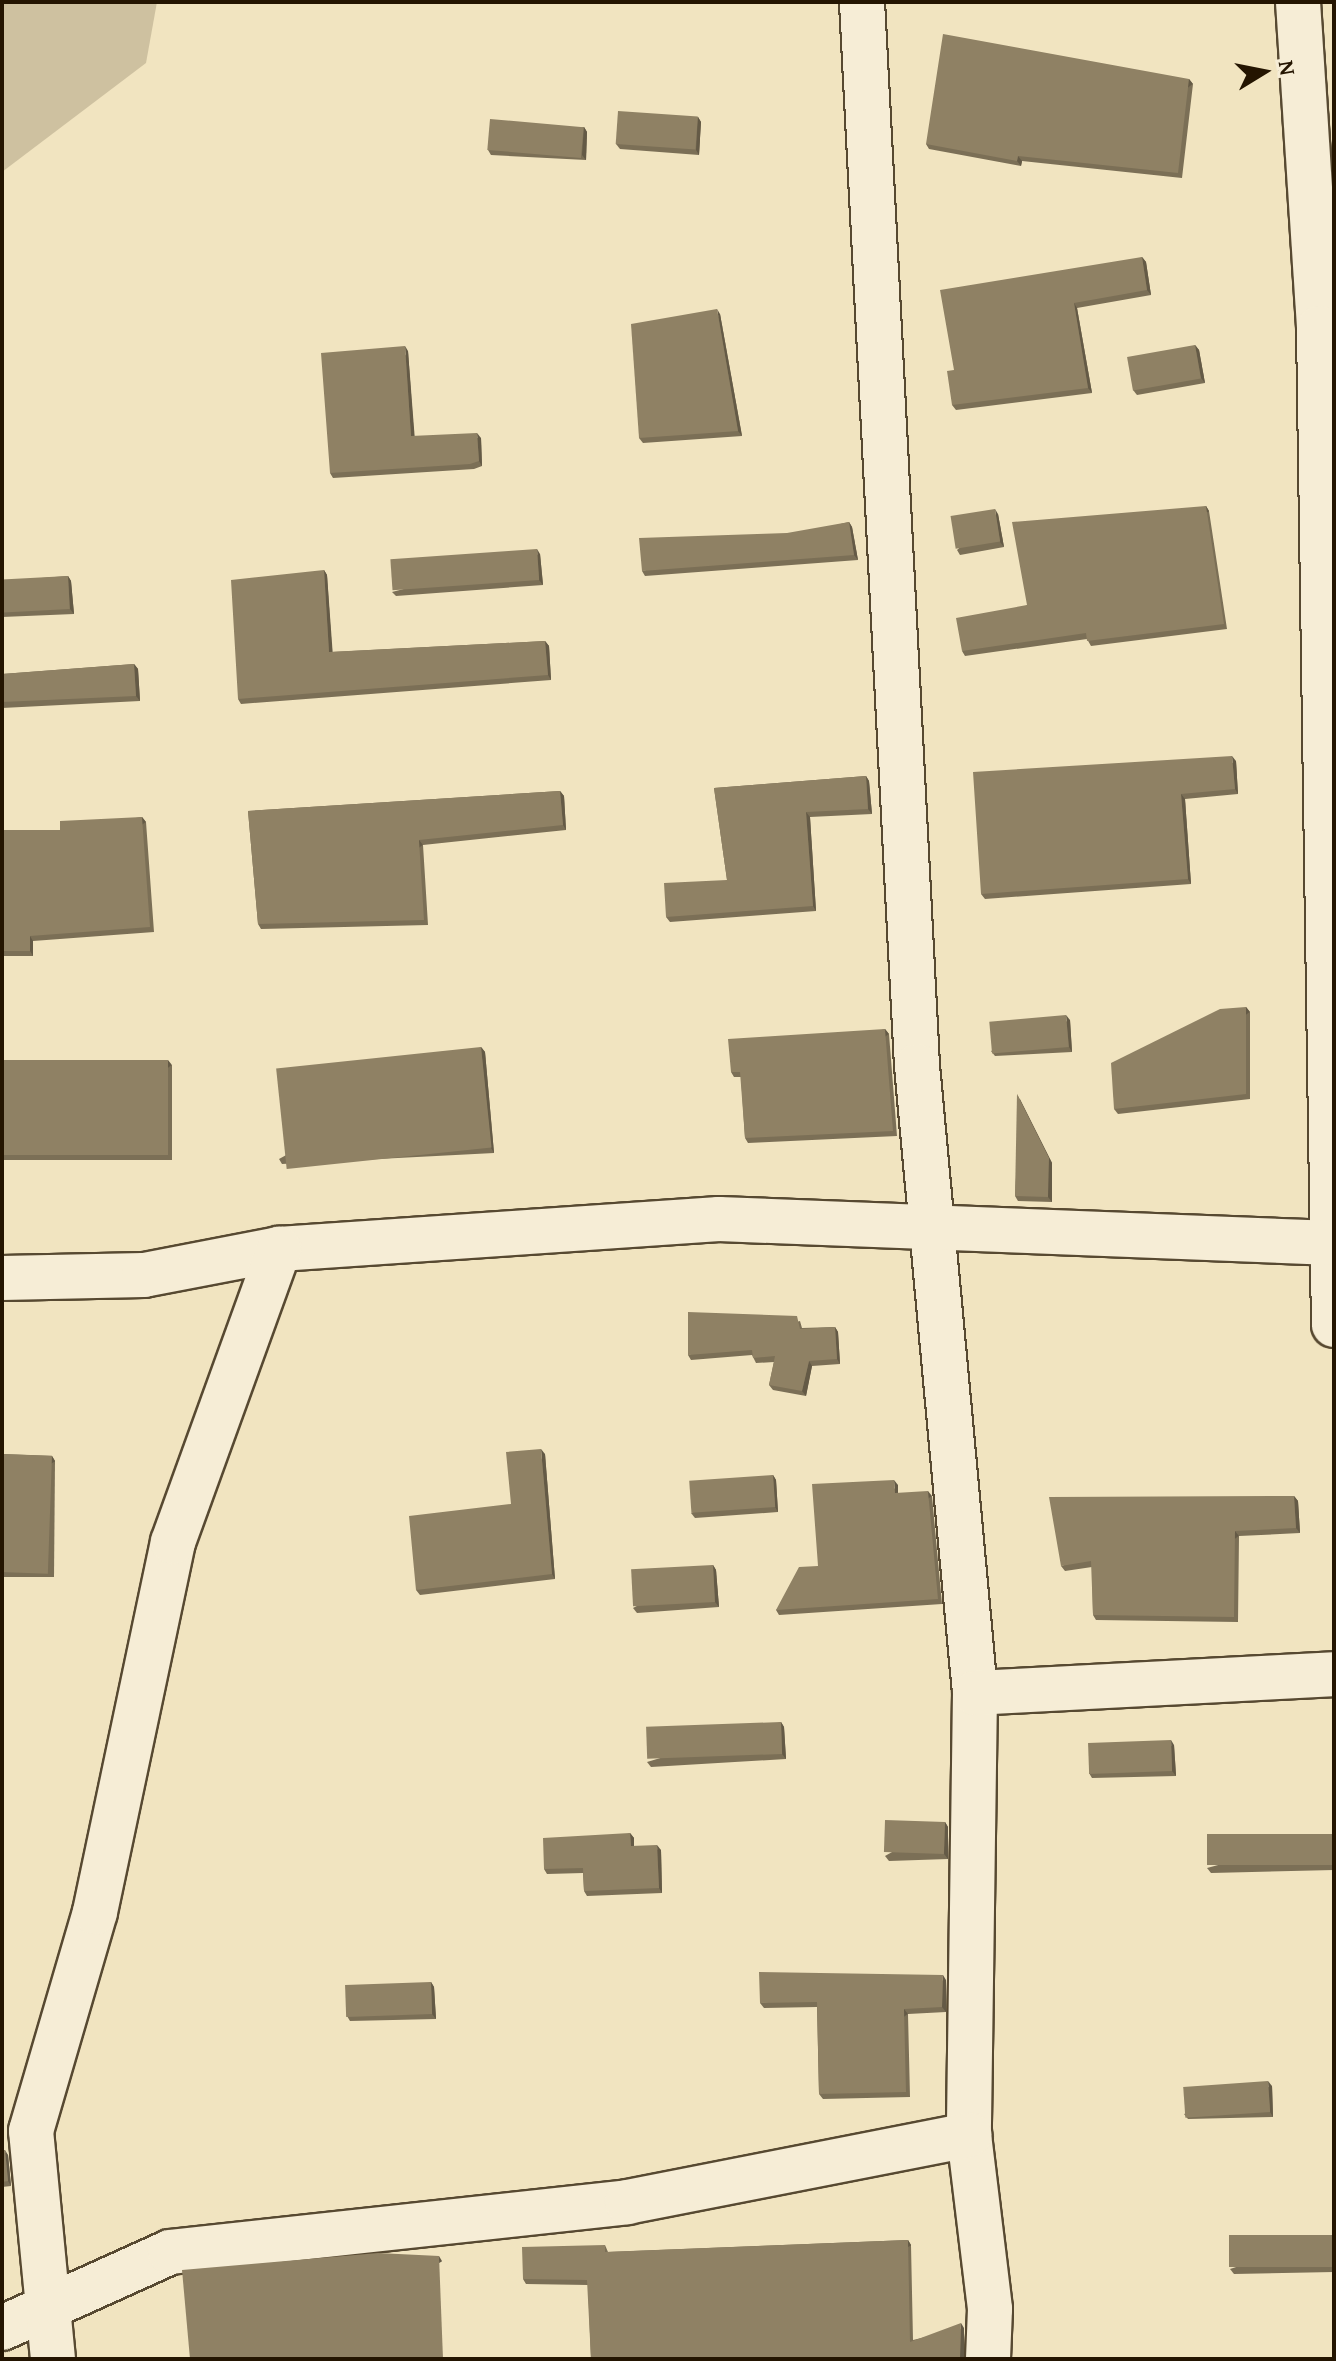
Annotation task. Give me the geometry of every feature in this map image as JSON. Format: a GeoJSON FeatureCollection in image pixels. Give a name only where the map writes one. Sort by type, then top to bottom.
{"type":"FeatureCollection","features":[{"type":"Feature","properties":{"kind":"street"},"geometry":{"type":"LineString","coordinates":[[862,2],[915,1035],[936,1227],[975,1693],[969,2135],[987,2268],[988,2359]]}},
{"type":"Feature","properties":{"kind":"street"},"geometry":{"type":"LineString","coordinates":[[1298,2],[1319,328],[1334,1325]]}},
{"type":"Feature","properties":{"kind":"street"},"geometry":{"type":"LineString","coordinates":[[2,1278],[144,1275],[279,1249],[719,1219],[1332,1243]]}},
{"type":"Feature","properties":{"kind":"street"},"geometry":{"type":"LineString","coordinates":[[53,2359],[45,2302],[31,2131],[95,1912],[173,1542],[279,1249]]}},
{"type":"Feature","properties":{"kind":"street"},"geometry":{"type":"LineString","coordinates":[[975,1693],[1334,1674]]}},
{"type":"Feature","properties":{"kind":"street"},"geometry":{"type":"LineString","coordinates":[[2,2328],[45,2302],[170,2252],[627,2202],[969,2135]]}},
{"type":"Feature","properties":{"kind":"shaded area"},"geometry":{"type":"Polygon","coordinates":[[[2,2],[157,2],[146,63],[2,172],[2,2]]]}},
{"type":"Feature","properties":{"kind":"building"},"geometry":{"type":"Polygon","coordinates":[[[943,34],[1189,79],[1178,173],[1018,156],[1017,161],[926,144],[943,34]]]}},
{"type":"Feature","properties":{"kind":"building"},"geometry":{"type":"Polygon","coordinates":[[[618,111],[698,117],[696,150],[616,144],[618,111]]]}},
{"type":"Feature","properties":{"kind":"building"},"geometry":{"type":"Polygon","coordinates":[[[490,119],[584,127],[581,158],[487,150],[490,119]]]}},
{"type":"Feature","properties":{"kind":"building"},"geometry":{"type":"Polygon","coordinates":[[[1142,257],[1147,290],[1074,303],[1088,388],[952,405],[947,371],[954,370],[940,290],[1142,257]]]}},
{"type":"Feature","properties":{"kind":"building"},"geometry":{"type":"Polygon","coordinates":[[[717,309],[738,431],[639,438],[631,324],[717,309]]]}},
{"type":"Feature","properties":{"kind":"building"},"geometry":{"type":"Polygon","coordinates":[[[1195,345],[1201,378],[1133,390],[1127,357],[1195,345]]]}},
{"type":"Feature","properties":{"kind":"building"},"geometry":{"type":"Polygon","coordinates":[[[405,346],[411,436],[477,433],[479,461],[330,473],[321,353],[405,346]]]}},
{"type":"Feature","properties":{"kind":"building"},"geometry":{"type":"Polygon","coordinates":[[[1206,506],[1224,624],[1087,641],[1086,633],[962,651],[956,618],[1027,605],[1012,522],[1206,506]]]}},
{"type":"Feature","properties":{"kind":"building"},"geometry":{"type":"Polygon","coordinates":[[[995,509],[1000,542],[956,549],[951,516],[995,509]]]}},
{"type":"Feature","properties":{"kind":"building"},"geometry":{"type":"Polygon","coordinates":[[[849,522],[854,555],[642,571],[639,538],[787,533],[849,522]]]}},
{"type":"Feature","properties":{"kind":"building"},"geometry":{"type":"Polygon","coordinates":[[[537,549],[539,580],[393,590],[390,559],[537,549]]]}},
{"type":"Feature","properties":{"kind":"building"},"geometry":{"type":"Polygon","coordinates":[[[324,570],[329,652],[545,641],[548,675],[238,699],[231,580],[324,570]]]}},
{"type":"Feature","properties":{"kind":"building"},"geometry":{"type":"Polygon","coordinates":[[[68,576],[70,609],[4,612],[2,579],[68,576]]]}},
{"type":"Feature","properties":{"kind":"building"},"geometry":{"type":"Polygon","coordinates":[[[134,664],[136,696],[2,702],[2,674],[134,664]]]}},
{"type":"Feature","properties":{"kind":"building"},"geometry":{"type":"Polygon","coordinates":[[[1232,756],[1235,789],[1181,794],[1188,879],[981,894],[973,772],[1232,756]]]}},
{"type":"Feature","properties":{"kind":"building"},"geometry":{"type":"Polygon","coordinates":[[[866,776],[868,809],[806,812],[813,906],[666,917],[664,883],[727,880],[714,788],[866,776]]]}},
{"type":"Feature","properties":{"kind":"building"},"geometry":{"type":"Polygon","coordinates":[[[560,791],[563,825],[419,840],[424,920],[258,924],[248,811],[560,791]]]}},
{"type":"Feature","properties":{"kind":"building"},"geometry":{"type":"Polygon","coordinates":[[[142,817],[150,927],[30,936],[30,951],[2,951],[2,830],[60,830],[60,821],[142,817]]]}},
{"type":"Feature","properties":{"kind":"building"},"geometry":{"type":"Polygon","coordinates":[[[1246,1007],[1246,1094],[1114,1109],[1111,1063],[1220,1009],[1246,1007]]]}},
{"type":"Feature","properties":{"kind":"building"},"geometry":{"type":"Polygon","coordinates":[[[1066,1015],[1069,1047],[992,1054],[989,1022],[1066,1015]]]}},
{"type":"Feature","properties":{"kind":"building"},"geometry":{"type":"Polygon","coordinates":[[[885,1029],[893,1131],[745,1138],[740,1072],[731,1072],[728,1039],[885,1029]]]}},
{"type":"Feature","properties":{"kind":"building"},"geometry":{"type":"Polygon","coordinates":[[[481,1047],[492,1147],[287,1169],[276,1069],[481,1047]]]}},
{"type":"Feature","properties":{"kind":"building"},"geometry":{"type":"Polygon","coordinates":[[[2,1060],[168,1060],[168,1155],[2,1155],[2,1060]]]}},
{"type":"Feature","properties":{"kind":"building"},"geometry":{"type":"Polygon","coordinates":[[[1017,1094],[1049,1158],[1048,1197],[1015,1196],[1017,1094]]]}},
{"type":"Feature","properties":{"kind":"building"},"geometry":{"type":"Polygon","coordinates":[[[688,1312],[797,1316],[800,1329],[835,1327],[837,1359],[809,1361],[802,1391],[769,1385],[775,1356],[753,1358],[752,1350],[688,1355],[688,1312]]]}},
{"type":"Feature","properties":{"kind":"building"},"geometry":{"type":"Polygon","coordinates":[[[541,1449],[552,1574],[416,1590],[409,1516],[511,1504],[506,1452],[541,1449]]]}},
{"type":"Feature","properties":{"kind":"building"},"geometry":{"type":"Polygon","coordinates":[[[2,1454],[52,1456],[48,1574],[2,1572],[2,1454]]]}},
{"type":"Feature","properties":{"kind":"building"},"geometry":{"type":"Polygon","coordinates":[[[773,1475],[775,1507],[691,1513],[689,1481],[773,1475]]]}},
{"type":"Feature","properties":{"kind":"building"},"geometry":{"type":"Polygon","coordinates":[[[894,1480],[895,1493],[928,1491],[938,1599],[776,1610],[799,1567],[818,1566],[812,1484],[894,1480]]]}},
{"type":"Feature","properties":{"kind":"building"},"geometry":{"type":"Polygon","coordinates":[[[1294,1496],[1296,1528],[1235,1531],[1234,1617],[1093,1615],[1091,1561],[1061,1566],[1049,1497],[1294,1496]]]}},
{"type":"Feature","properties":{"kind":"building"},"geometry":{"type":"Polygon","coordinates":[[[713,1565],[715,1602],[633,1606],[631,1569],[713,1565]]]}},
{"type":"Feature","properties":{"kind":"building"},"geometry":{"type":"Polygon","coordinates":[[[781,1722],[782,1754],[647,1759],[646,1727],[781,1722]]]}},
{"type":"Feature","properties":{"kind":"building"},"geometry":{"type":"Polygon","coordinates":[[[1171,1740],[1172,1771],[1089,1774],[1088,1743],[1171,1740]]]}},
{"type":"Feature","properties":{"kind":"building"},"geometry":{"type":"Polygon","coordinates":[[[885,1820],[945,1822],[944,1854],[884,1852],[885,1820]]]}},
{"type":"Feature","properties":{"kind":"building"},"geometry":{"type":"Polygon","coordinates":[[[630,1833],[631,1846],[657,1845],[659,1888],[584,1891],[583,1868],[544,1869],[543,1838],[630,1833]]]}},
{"type":"Feature","properties":{"kind":"building"},"geometry":{"type":"Polygon","coordinates":[[[1207,1834],[1334,1834],[1334,1865],[1207,1865],[1207,1834]]]}},
{"type":"Feature","properties":{"kind":"building"},"geometry":{"type":"Polygon","coordinates":[[[759,1972],[943,1975],[942,2007],[904,2009],[906,2092],[819,2094],[817,2002],[760,2003],[759,1972]]]}},
{"type":"Feature","properties":{"kind":"building"},"geometry":{"type":"Polygon","coordinates":[[[431,1982],[432,2014],[346,2017],[345,1985],[431,1982]]]}},
{"type":"Feature","properties":{"kind":"building"},"geometry":{"type":"Polygon","coordinates":[[[1268,2081],[1270,2112],[1185,2118],[1183,2087],[1268,2081]]]}},
{"type":"Feature","properties":{"kind":"building"},"geometry":{"type":"Polygon","coordinates":[[[2,2150],[5,2150],[8,2181],[2,2182],[2,2150]]]}},
{"type":"Feature","properties":{"kind":"building"},"geometry":{"type":"Polygon","coordinates":[[[1229,2235],[1334,2235],[1334,2267],[1229,2267],[1229,2235]]]}},
{"type":"Feature","properties":{"kind":"building"},"geometry":{"type":"Polygon","coordinates":[[[908,2240],[910,2342],[961,2323],[960,2358],[591,2359],[587,2280],[523,2279],[522,2247],[605,2245],[605,2252],[908,2240]]]}},
{"type":"Feature","properties":{"kind":"building"},"geometry":{"type":"Polygon","coordinates":[[[378,2253],[439,2256],[443,2359],[190,2359],[182,2270],[378,2253]]]}}]}
